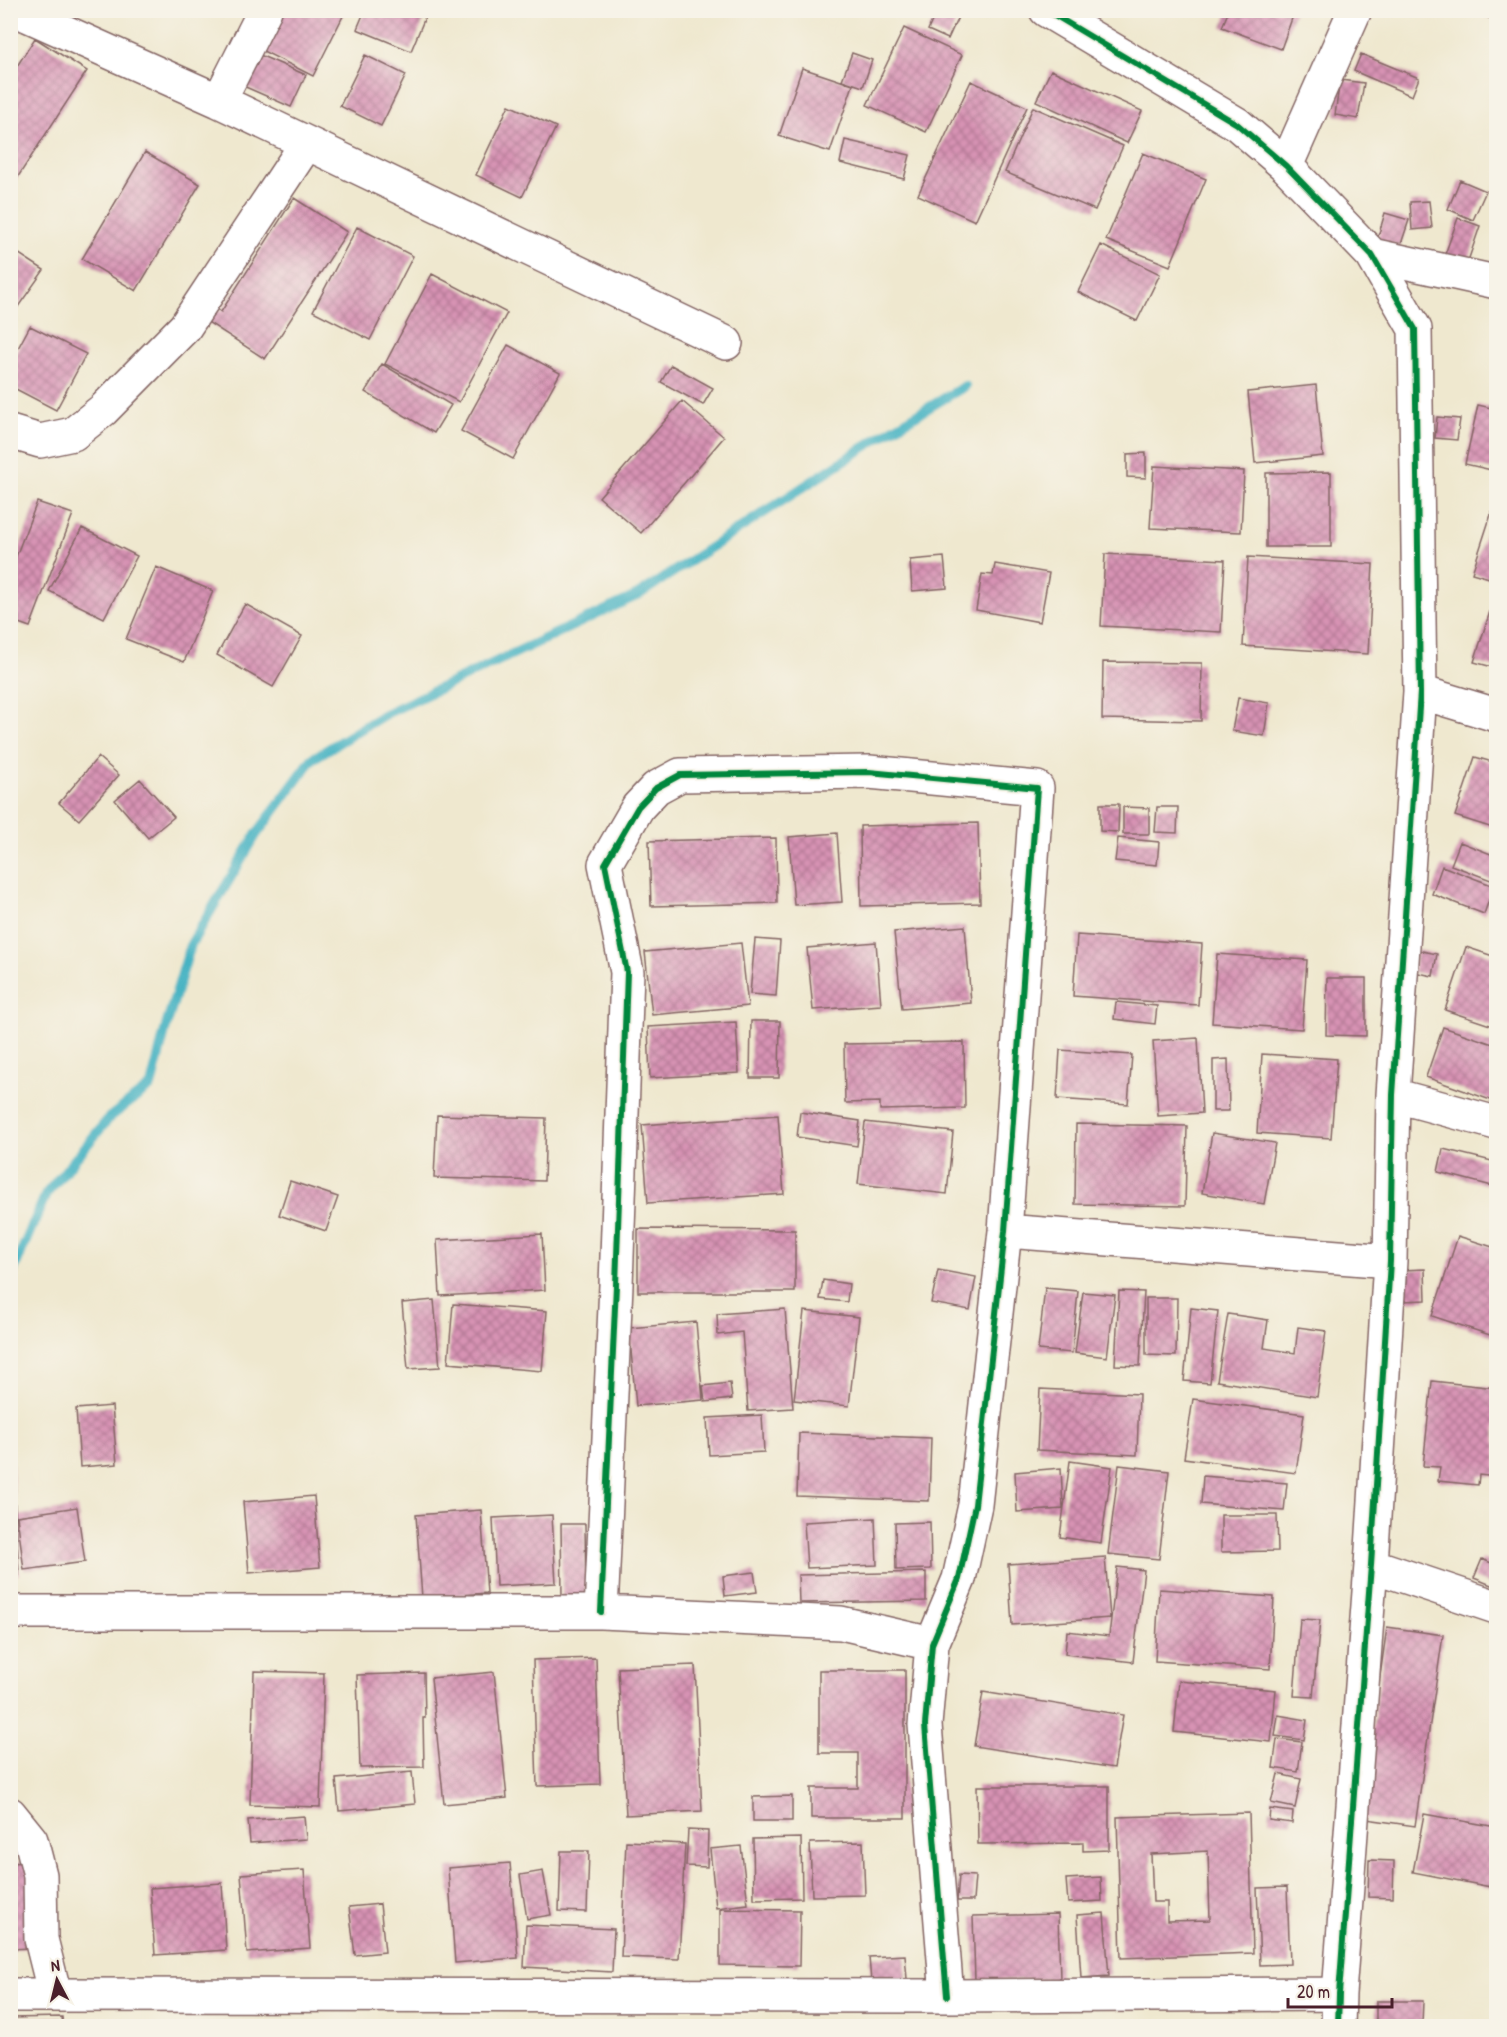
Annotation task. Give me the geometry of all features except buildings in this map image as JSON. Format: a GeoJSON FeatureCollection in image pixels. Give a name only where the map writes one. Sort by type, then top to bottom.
{"type":"FeatureCollection","features":[{"type":"Feature","properties":{"kind":"street"},"geometry":{"type":"LineString","coordinates":[[16,10],[219,101],[726,343]]}},
{"type":"Feature","properties":{"kind":"street"},"geometry":{"type":"LineString","coordinates":[[219,101],[265,10]]}},
{"type":"Feature","properties":{"kind":"street"},"geometry":{"type":"LineString","coordinates":[[1046,10],[1237,124],[1286,166],[1372,255],[1415,329],[1420,692],[1393,1095],[1390,1261],[1338,2026]]}},
{"type":"Feature","properties":{"kind":"street"},"geometry":{"type":"LineString","coordinates":[[1286,166],[1355,10]]}},
{"type":"Feature","properties":{"kind":"street"},"geometry":{"type":"LineString","coordinates":[[10,432],[40,441],[73,434],[103,410],[184,327],[307,143]]}},
{"type":"Feature","properties":{"kind":"street"},"geometry":{"type":"LineString","coordinates":[[1372,255],[1497,282]]}},
{"type":"Feature","properties":{"kind":"street"},"geometry":{"type":"LineString","coordinates":[[1420,692],[1497,716]]}},
{"type":"Feature","properties":{"kind":"street"},"geometry":{"type":"LineString","coordinates":[[601,1612],[627,972],[605,864],[638,807],[656,788],[680,775],[869,772],[1037,788],[1005,1232],[975,1505],[959,1579],[932,1644],[925,1725],[947,1996]]}},
{"type":"Feature","properties":{"kind":"street"},"geometry":{"type":"LineString","coordinates":[[1393,1095],[1497,1123]]}},
{"type":"Feature","properties":{"kind":"street"},"geometry":{"type":"LineString","coordinates":[[1005,1232],[1390,1261]]}},
{"type":"Feature","properties":{"kind":"street"},"geometry":{"type":"LineString","coordinates":[[1371,1564],[1497,1607]]}},
{"type":"Feature","properties":{"kind":"street"},"geometry":{"type":"LineString","coordinates":[[10,1612],[601,1612],[841,1623],[932,1644]]}},
{"type":"Feature","properties":{"kind":"street"},"geometry":{"type":"LineString","coordinates":[[10,1814],[31,1840],[40,1875],[41,1939],[55,1995]]}},
{"type":"Feature","properties":{"kind":"street"},"geometry":{"type":"LineString","coordinates":[[10,1995],[1339,1994]]}},
{"type":"Feature","properties":{"kind":"waterway"},"geometry":{"type":"LineString","coordinates":[[10,1278],[46,1194],[110,1117],[151,1086],[191,944],[256,835],[312,759],[385,714],[638,595],[886,433],[965,386]]}},
{"type":"Feature","properties":{"kind":"cycle path"},"geometry":{"type":"LineString","coordinates":[[1046,10],[1237,124],[1286,166],[1372,255],[1415,329],[1420,692],[1393,1095],[1390,1261],[1338,2026]]}},
{"type":"Feature","properties":{"kind":"cycle path"},"geometry":{"type":"LineString","coordinates":[[601,1612],[627,972],[605,864],[638,807],[656,788],[680,775],[869,772],[1037,788],[1005,1231],[975,1505],[959,1579],[932,1644],[925,1725],[947,1996]]}}]}
